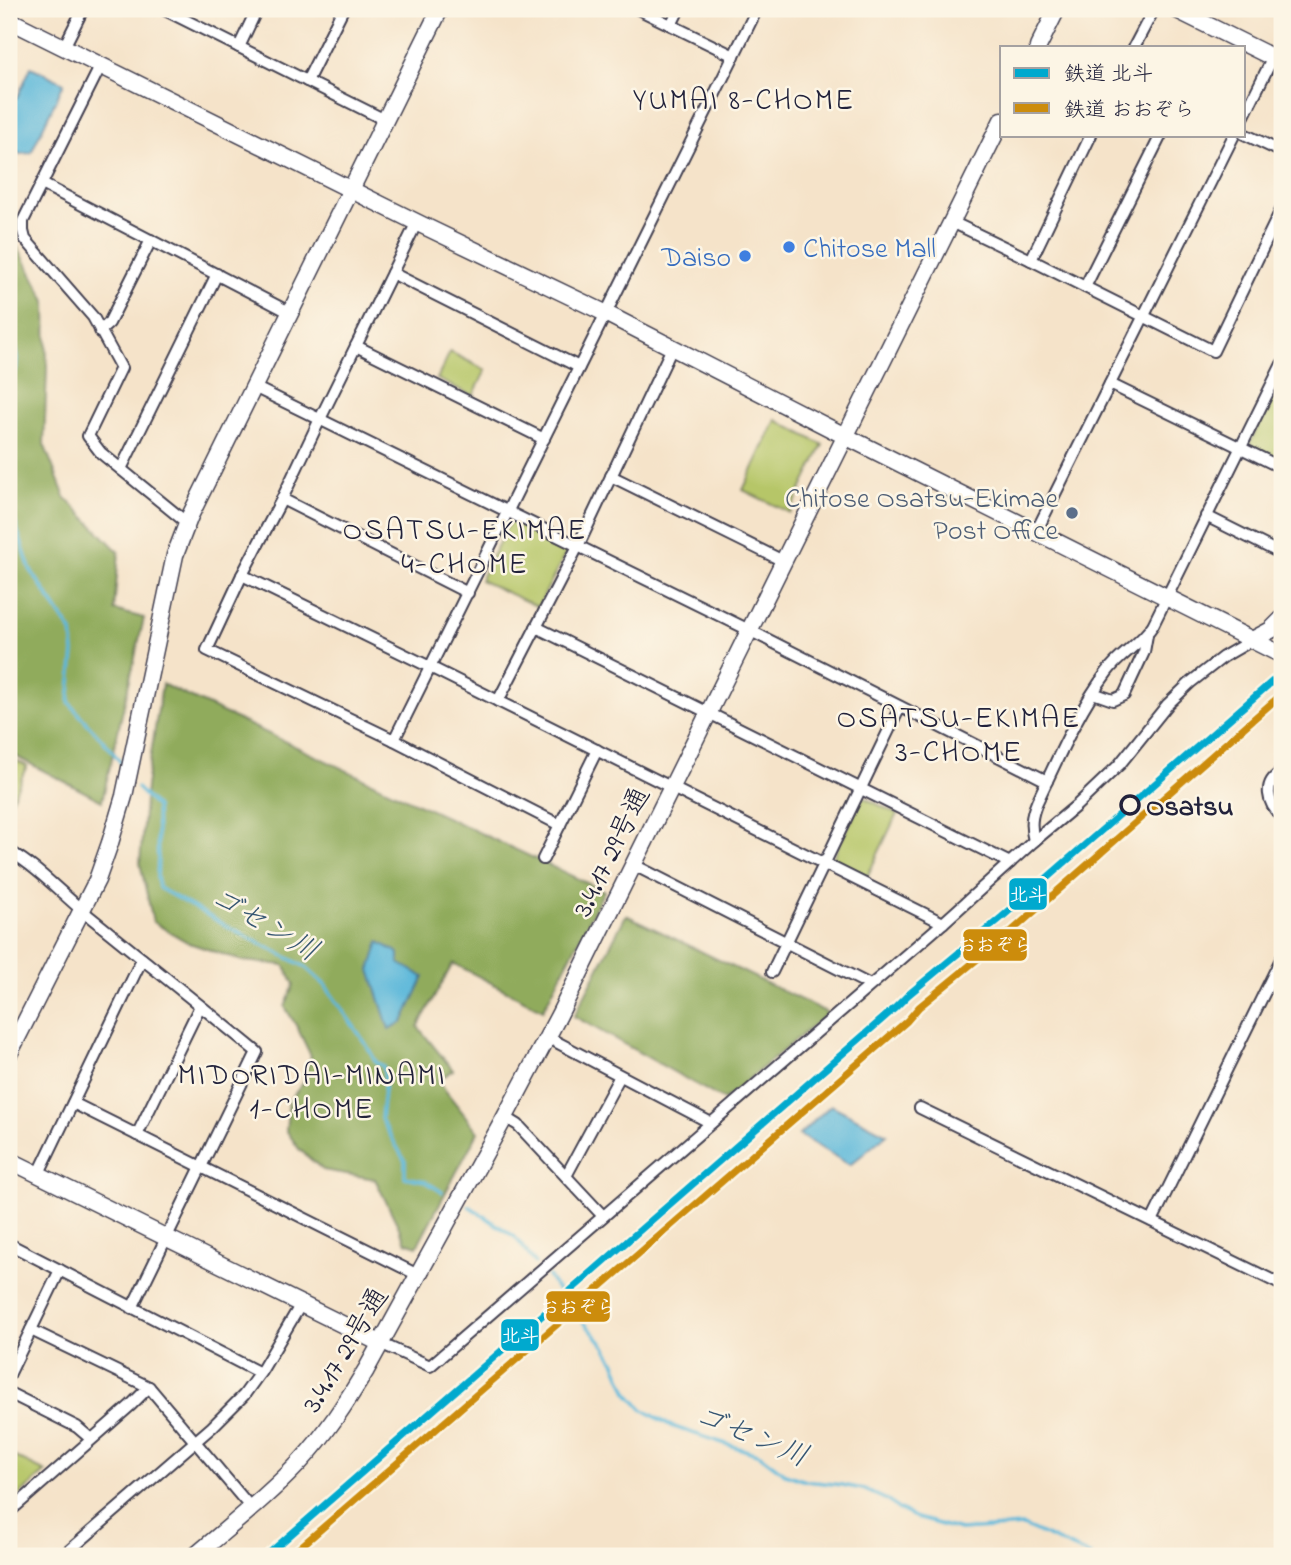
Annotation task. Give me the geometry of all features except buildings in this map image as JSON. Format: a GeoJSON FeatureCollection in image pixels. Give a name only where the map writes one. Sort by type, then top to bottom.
{"type":"FeatureCollection","features":[{"type":"Feature","properties":{"kind":"street"},"geometry":{"type":"LineString","coordinates":[[64,47],[83,9]]}},
{"type":"Feature","properties":{"kind":"street"},"geometry":{"type":"LineString","coordinates":[[239,47],[257,9]]}},
{"type":"Feature","properties":{"kind":"street"},"geometry":{"type":"LineString","coordinates":[[307,81],[343,9]]}},
{"type":"Feature","properties":{"kind":"street"},"geometry":{"type":"LineString","coordinates":[[9,1054],[97,880],[124,796],[175,555],[187,523],[252,386],[440,9]]}},
{"type":"Feature","properties":{"kind":"street"},"geometry":{"type":"LineString","coordinates":[[638,9],[734,56]]}},
{"type":"Feature","properties":{"kind":"street"},"geometry":{"type":"LineString","coordinates":[[671,25],[679,9]]}},
{"type":"Feature","properties":{"kind":"street"},"geometry":{"type":"LineString","coordinates":[[394,740],[757,9]]}},
{"type":"Feature","properties":{"kind":"street"},"geometry":{"type":"LineString","coordinates":[[1038,46],[1057,9]]}},
{"type":"Feature","properties":{"kind":"street"},"geometry":{"type":"LineString","coordinates":[[1135,46],[1154,9]]}},
{"type":"Feature","properties":{"kind":"street"},"geometry":{"type":"LineString","coordinates":[[1175,9],[1278,60]]}},
{"type":"Feature","properties":{"kind":"street"},"geometry":{"type":"LineString","coordinates":[[167,10],[385,120]]}},
{"type":"Feature","properties":{"kind":"street"},"geometry":{"type":"LineString","coordinates":[[9,20],[605,313],[1282,655]]}},
{"type":"Feature","properties":{"kind":"street"},"geometry":{"type":"LineString","coordinates":[[1246,113],[1278,60],[1282,39]]}},
{"type":"Feature","properties":{"kind":"street"},"geometry":{"type":"LineString","coordinates":[[101,65],[23,221],[23,231],[25,239],[93,317],[121,368],[88,436],[101,453],[187,523]]}},
{"type":"Feature","properties":{"kind":"street","name":"3.4.17 29号通"},"geometry":{"type":"LineString","coordinates":[[195,1556],[285,1478],[317,1443],[341,1411],[380,1343],[547,1037],[1000,124]]}},
{"type":"Feature","properties":{"kind":"street"},"geometry":{"type":"LineString","coordinates":[[1246,135],[1282,152]]}},
{"type":"Feature","properties":{"kind":"street"},"geometry":{"type":"LineString","coordinates":[[1031,260],[1091,136]]}},
{"type":"Feature","properties":{"kind":"street"},"geometry":{"type":"LineString","coordinates":[[1086,287],[1161,136]]}},
{"type":"Feature","properties":{"kind":"street"},"geometry":{"type":"LineString","coordinates":[[1036,531],[1234,136]]}},
{"type":"Feature","properties":{"kind":"street"},"geometry":{"type":"LineString","coordinates":[[42,184],[289,312]]}},
{"type":"Feature","properties":{"kind":"street"},"geometry":{"type":"LineString","coordinates":[[952,222],[1213,351],[1282,208]]}},
{"type":"Feature","properties":{"kind":"street"},"geometry":{"type":"LineString","coordinates":[[417,222],[207,650],[394,740],[560,825]]}},
{"type":"Feature","properties":{"kind":"street"},"geometry":{"type":"LineString","coordinates":[[100,331],[109,323],[151,240]]}},
{"type":"Feature","properties":{"kind":"street"},"geometry":{"type":"LineString","coordinates":[[392,273],[579,367]]}},
{"type":"Feature","properties":{"kind":"street"},"geometry":{"type":"LineString","coordinates":[[121,469],[217,274]]}},
{"type":"Feature","properties":{"kind":"street"},"geometry":{"type":"LineString","coordinates":[[356,346],[544,439]]}},
{"type":"Feature","properties":{"kind":"street"},"geometry":{"type":"LineString","coordinates":[[498,701],[578,547],[671,348]]}},
{"type":"Feature","properties":{"kind":"street"},"geometry":{"type":"LineString","coordinates":[[1093,693],[1113,701],[1124,695],[1144,652],[1147,635],[1282,364]]}},
{"type":"Feature","properties":{"kind":"street"},"geometry":{"type":"LineString","coordinates":[[1110,384],[1282,468]]}},
{"type":"Feature","properties":{"kind":"street"},"geometry":{"type":"LineString","coordinates":[[252,386],[748,630],[1047,781]]}},
{"type":"Feature","properties":{"kind":"street"},"geometry":{"type":"LineString","coordinates":[[611,476],[783,561]]}},
{"type":"Feature","properties":{"kind":"street"},"geometry":{"type":"LineString","coordinates":[[282,499],[468,593]]}},
{"type":"Feature","properties":{"kind":"street"},"geometry":{"type":"LineString","coordinates":[[1206,516],[1282,554]]}},
{"type":"Feature","properties":{"kind":"street"},"geometry":{"type":"LineString","coordinates":[[242,575],[943,923]]}},
{"type":"Feature","properties":{"kind":"street"},"geometry":{"type":"LineString","coordinates":[[9,1160],[430,1366],[1076,806],[1119,765],[1168,704],[1191,682],[1223,657],[1271,630],[1282,619]]}},
{"type":"Feature","properties":{"kind":"street"},"geometry":{"type":"LineString","coordinates":[[536,627],[1010,863]]}},
{"type":"Feature","properties":{"kind":"street"},"geometry":{"type":"LineString","coordinates":[[1034,841],[1031,816],[1093,693],[1114,663],[1147,635]]}},
{"type":"Feature","properties":{"kind":"street"},"geometry":{"type":"LineString","coordinates":[[772,972],[900,707]]}},
{"type":"Feature","properties":{"kind":"street"},"geometry":{"type":"LineString","coordinates":[[543,859],[597,751]]}},
{"type":"Feature","properties":{"kind":"street"},"geometry":{"type":"LineString","coordinates":[[1282,772],[1271,782],[1269,797],[1273,808],[1282,817]]}},
{"type":"Feature","properties":{"kind":"street"},"geometry":{"type":"LineString","coordinates":[[10,855],[48,878],[81,909],[257,1052],[132,1308]]}},
{"type":"Feature","properties":{"kind":"street"},"geometry":{"type":"LineString","coordinates":[[632,864],[870,985]]}},
{"type":"Feature","properties":{"kind":"street"},"geometry":{"type":"LineString","coordinates":[[1152,1221],[1282,957]]}},
{"type":"Feature","properties":{"kind":"street"},"geometry":{"type":"LineString","coordinates":[[38,1175],[142,959]]}},
{"type":"Feature","properties":{"kind":"street"},"geometry":{"type":"LineString","coordinates":[[137,1135],[200,1006]]}},
{"type":"Feature","properties":{"kind":"street"},"geometry":{"type":"LineString","coordinates":[[547,1037],[711,1123]]}},
{"type":"Feature","properties":{"kind":"street"},"geometry":{"type":"LineString","coordinates":[[566,1176],[620,1076]]}},
{"type":"Feature","properties":{"kind":"street"},"geometry":{"type":"LineString","coordinates":[[73,1102],[418,1275]]}},
{"type":"Feature","properties":{"kind":"street"},"geometry":{"type":"LineString","coordinates":[[920,1108],[1282,1285]]}},
{"type":"Feature","properties":{"kind":"street"},"geometry":{"type":"LineString","coordinates":[[505,1117],[518,1125],[603,1216]]}},
{"type":"Feature","properties":{"kind":"street"},"geometry":{"type":"LineString","coordinates":[[9,1244],[260,1373]]}},
{"type":"Feature","properties":{"kind":"street"},"geometry":{"type":"LineString","coordinates":[[9,1375],[60,1270]]}},
{"type":"Feature","properties":{"kind":"street"},"geometry":{"type":"LineString","coordinates":[[63,1556],[212,1427],[244,1395],[301,1304]]}},
{"type":"Feature","properties":{"kind":"street"},"geometry":{"type":"LineString","coordinates":[[31,1330],[149,1387],[251,1508]]}},
{"type":"Feature","properties":{"kind":"street"},"geometry":{"type":"LineString","coordinates":[[9,1512],[149,1387]]}},
{"type":"Feature","properties":{"kind":"street"},"geometry":{"type":"LineString","coordinates":[[9,1393],[77,1427],[91,1439]]}},
{"type":"Feature","properties":{"kind":"green space"},"geometry":{"type":"Polygon","coordinates":[[[9,240],[19,249],[46,301],[44,444],[65,497],[119,552],[114,610],[144,618],[102,801],[9,753],[9,240]]]}},
{"type":"Feature","properties":{"kind":"green space"},"geometry":{"type":"Polygon","coordinates":[[[450,352],[486,370],[473,396],[437,379],[450,352]]]}},
{"type":"Feature","properties":{"kind":"green space"},"geometry":{"type":"Polygon","coordinates":[[[1272,397],[1282,402],[1282,464],[1248,447],[1272,397]]]}},
{"type":"Feature","properties":{"kind":"green space"},"geometry":{"type":"Polygon","coordinates":[[[776,420],[823,445],[790,513],[743,490],[776,420]]]}},
{"type":"Feature","properties":{"kind":"green space"},"geometry":{"type":"Polygon","coordinates":[[[510,521],[567,551],[538,607],[480,580],[510,521]]]}},
{"type":"Feature","properties":{"kind":"green space"},"geometry":{"type":"Polygon","coordinates":[[[162,684],[604,891],[543,1010],[453,963],[418,1027],[453,1070],[438,1081],[478,1132],[417,1246],[406,1242],[375,1179],[323,1170],[299,1149],[286,1130],[289,1101],[303,1083],[311,1056],[285,1007],[294,984],[284,965],[243,961],[189,943],[153,922],[140,863],[146,786],[162,684]]]}},
{"type":"Feature","properties":{"kind":"green space"},"geometry":{"type":"Polygon","coordinates":[[[9,757],[27,766],[9,805],[9,757]]]}},
{"type":"Feature","properties":{"kind":"green space"},"geometry":{"type":"Polygon","coordinates":[[[863,797],[897,814],[867,877],[832,859],[863,797]]]}},
{"type":"Feature","properties":{"kind":"green space"},"geometry":{"type":"Polygon","coordinates":[[[626,915],[828,1013],[724,1100],[574,1016],[626,915]]]}},
{"type":"Feature","properties":{"kind":"green space"},"geometry":{"type":"Polygon","coordinates":[[[9,1454],[46,1472],[9,1504],[9,1454]]]}},
{"type":"Feature","properties":{"kind":"water"},"geometry":{"type":"Polygon","coordinates":[[[31,67],[64,83],[31,153],[18,154],[9,136],[9,96],[17,98],[31,67]]]}},
{"type":"Feature","properties":{"kind":"water"},"geometry":{"type":"Polygon","coordinates":[[[379,942],[399,953],[399,963],[424,977],[403,1022],[389,1029],[370,970],[379,942]]]}},
{"type":"Feature","properties":{"kind":"water"},"geometry":{"type":"Polygon","coordinates":[[[831,1105],[887,1134],[850,1165],[799,1135],[831,1105]]]}},
{"type":"Feature","properties":{"kind":"waterway","name":"ゴセン川"},"geometry":{"type":"LineString","coordinates":[[9,319],[17,355],[16,369],[9,386]]}},
{"type":"Feature","properties":{"kind":"waterway","name":"ゴセン川"},"geometry":{"type":"LineString","coordinates":[[9,505],[30,569],[72,632],[74,652],[69,702],[121,763]]}},
{"type":"Feature","properties":{"kind":"waterway","name":"ゴセン川"},"geometry":{"type":"LineString","coordinates":[[137,788],[156,807],[159,888],[304,966],[325,985],[376,1062],[383,1066],[385,1080],[381,1119],[405,1161],[405,1177],[425,1181],[442,1192]]}},
{"type":"Feature","properties":{"kind":"waterway","name":"ゴセン川"},"geometry":{"type":"LineString","coordinates":[[469,1206],[515,1237],[535,1263]]}},
{"type":"Feature","properties":{"kind":"waterway","name":"ゴセン川"},"geometry":{"type":"LineString","coordinates":[[548,1276],[559,1292]]}},
{"type":"Feature","properties":{"kind":"waterway","name":"ゴセン川"},"geometry":{"type":"LineString","coordinates":[[575,1312],[604,1345],[627,1392],[642,1409],[671,1426],[760,1455],[785,1474],[806,1481],[863,1489],[917,1518],[960,1530],[1023,1526],[1091,1556]]}},
{"type":"Feature","properties":{"kind":"rail line","name":"北斗"},"geometry":{"type":"LineString","coordinates":[[266,1556],[908,995],[1002,917],[1282,673]]}},
{"type":"Feature","properties":{"kind":"rail line","name":"おおぞら"},"geometry":{"type":"LineString","coordinates":[[290,1556],[1282,694]]}},
{"type":"Feature","properties":{"kind":"place","name":"Chitose Mall"},"geometry":{"type":"Point","coordinates":[789,247]}},
{"type":"Feature","properties":{"kind":"place","name":"Daiso"},"geometry":{"type":"Point","coordinates":[745,256]}},
{"type":"Feature","properties":{"kind":"place","name":"Chitose Osatsu-Ekimae Post Office"},"geometry":{"type":"Point","coordinates":[1072,513]}},
{"type":"Feature","properties":{"kind":"place","name":"Osatsu"},"geometry":{"type":"Point","coordinates":[1130,805]}},
{"type":"Feature","properties":{"kind":"district","name":"YUMAI 8-CHOME"},"geometry":{"type":"Point","coordinates":[744,99]}},
{"type":"Feature","properties":{"kind":"district","name":"OSATSU-EKIMAE 4-CHOME"},"geometry":{"type":"Point","coordinates":[465,546]}},
{"type":"Feature","properties":{"kind":"district","name":"OSATSU-EKIMAE 3-CHOME"},"geometry":{"type":"Point","coordinates":[959,734]}},
{"type":"Feature","properties":{"kind":"district","name":"MIDORIDAI-MINAMI 1-CHOME"},"geometry":{"type":"Point","coordinates":[312,1091]}}]}
